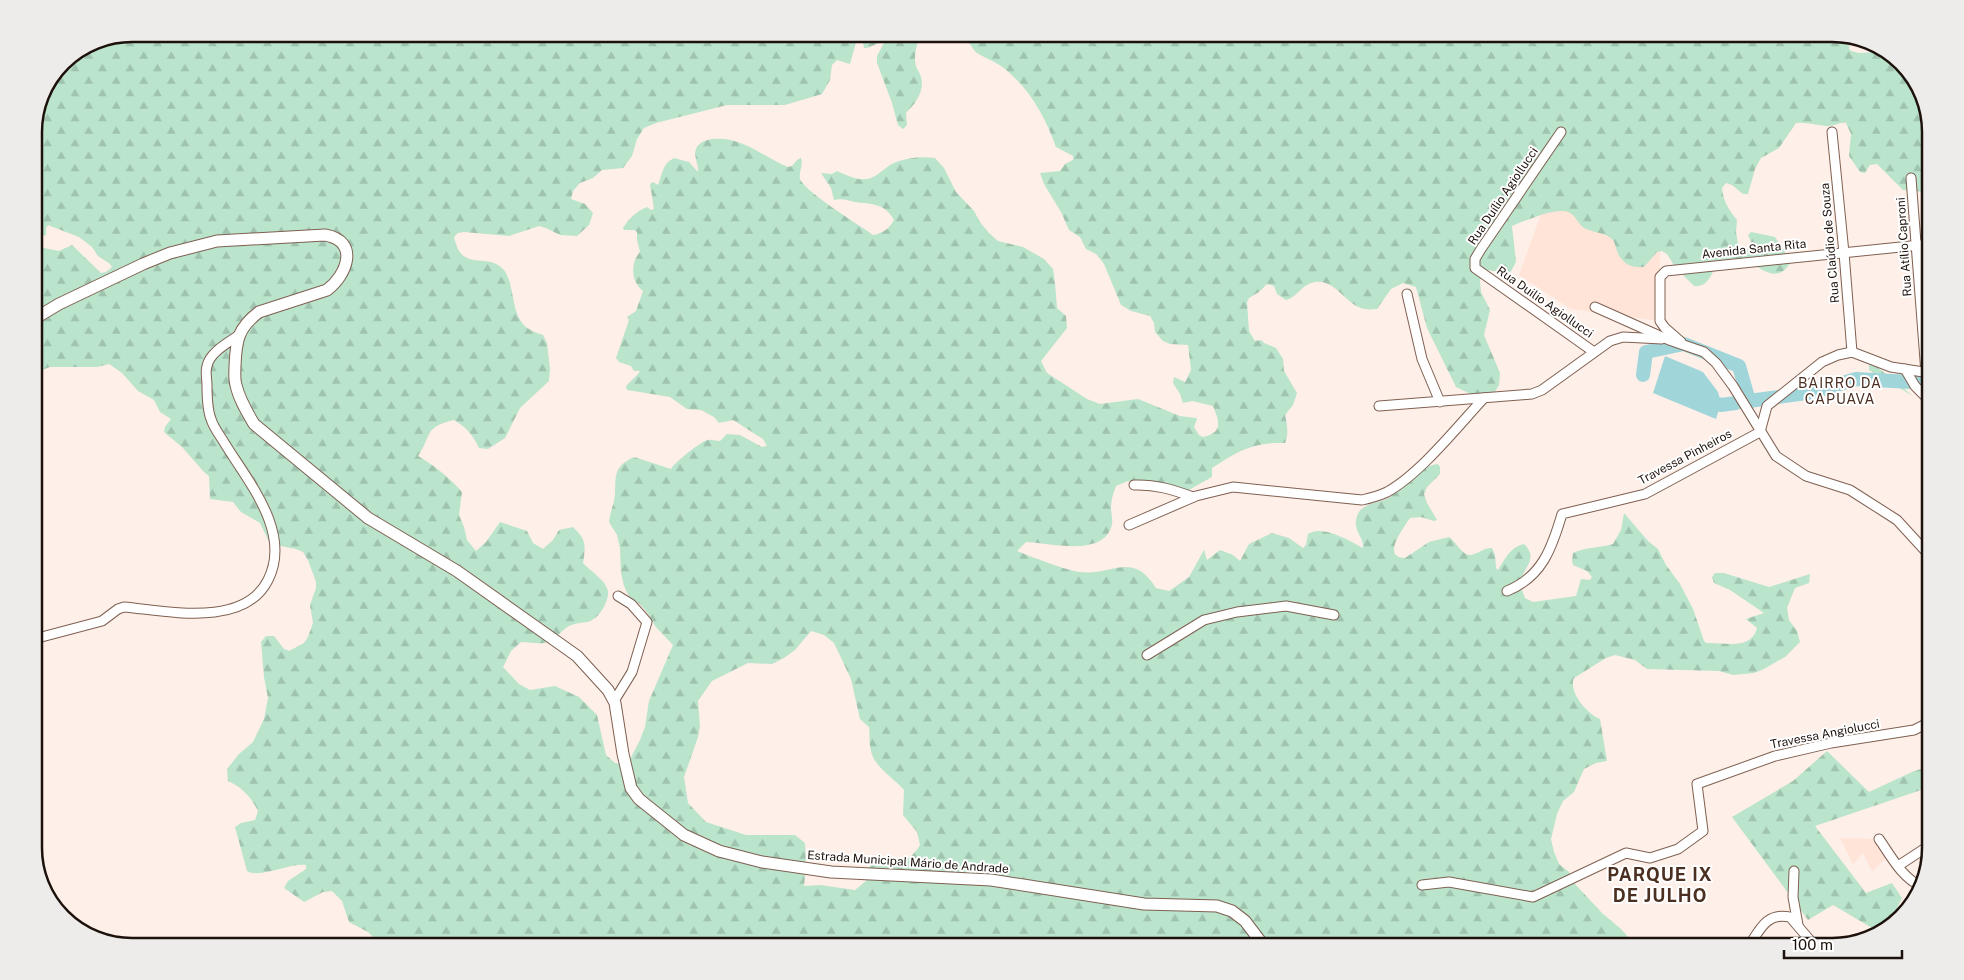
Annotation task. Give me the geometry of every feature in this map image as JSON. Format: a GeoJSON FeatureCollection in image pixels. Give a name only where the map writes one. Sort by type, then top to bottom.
{"type":"FeatureCollection","features":[{"type":"Feature","properties":{"kind":"street","name":"Rua Duílio Agiollucci"},"geometry":{"type":"LineString","coordinates":[[1482,273],[1474,268],[1475,259],[1561,132]]}},
{"type":"Feature","properties":{"kind":"street","name":"Rua Claúdio de Souza"},"geometry":{"type":"LineString","coordinates":[[1832,132],[1852,352]]}},
{"type":"Feature","properties":{"kind":"street","name":"Rua Atílio Caproni"},"geometry":{"type":"LineString","coordinates":[[1911,178],[1921,301]]}},
{"type":"Feature","properties":{"kind":"street"},"geometry":{"type":"LineString","coordinates":[[43,314],[67,300],[170,253],[217,241],[325,235],[341,241],[348,257],[345,269],[334,285],[327,290],[259,312],[250,319],[239,334],[213,354],[206,368],[207,395],[211,419],[233,458],[260,499],[271,530],[274,557],[271,574],[263,589],[254,598],[224,611],[188,613],[124,607],[92,625],[43,637]]}},
{"type":"Feature","properties":{"kind":"street","name":"Avenida Santa Rita"},"geometry":{"type":"LineString","coordinates":[[1684,344],[1665,328],[1660,321],[1660,277],[1666,271],[1921,245]]}},
{"type":"Feature","properties":{"kind":"street","name":"Rua Duilio Agiollucci"},"geometry":{"type":"LineString","coordinates":[[1482,273],[1594,352]]}},
{"type":"Feature","properties":{"kind":"street"},"geometry":{"type":"LineString","coordinates":[[1407,294],[1422,358],[1440,402]]}},
{"type":"Feature","properties":{"kind":"street"},"geometry":{"type":"LineString","coordinates":[[1595,307],[1669,340],[1704,352],[1716,363],[1733,386],[1776,456],[1806,476],[1850,490],[1897,520],[1922,547]]}},
{"type":"Feature","properties":{"kind":"street","name":"Estrada Municipal Mário de Andrade"},"geometry":{"type":"LineString","coordinates":[[239,334],[236,347],[235,384],[254,424],[368,518],[457,571],[577,656],[608,690],[614,700],[631,788],[639,799],[684,835],[719,851],[762,862],[831,872],[991,880],[1144,904],[1217,906],[1232,911],[1245,921],[1258,938]]}},
{"type":"Feature","properties":{"kind":"street"},"geometry":{"type":"LineString","coordinates":[[1379,406],[1532,394],[1542,390],[1610,341],[1623,337],[1669,340]]}},
{"type":"Feature","properties":{"kind":"street"},"geometry":{"type":"LineString","coordinates":[[1760,432],[1767,406],[1822,362],[1838,355],[1852,352],[1891,367],[1921,372]]}},
{"type":"Feature","properties":{"kind":"street"},"geometry":{"type":"LineString","coordinates":[[1905,369],[1915,386],[1921,392]]}},
{"type":"Feature","properties":{"kind":"street"},"geometry":{"type":"LineString","coordinates":[[1129,525],[1193,497],[1233,487],[1362,500],[1376,497],[1389,491],[1414,472],[1484,398]]}},
{"type":"Feature","properties":{"kind":"street","name":"Travessa Pinheiros"},"geometry":{"type":"LineString","coordinates":[[1507,591],[1522,586],[1538,571],[1556,537],[1562,514],[1645,494],[1760,432]]}},
{"type":"Feature","properties":{"kind":"street"},"geometry":{"type":"LineString","coordinates":[[1134,485],[1148,484],[1175,490],[1193,497]]}},
{"type":"Feature","properties":{"kind":"street"},"geometry":{"type":"LineString","coordinates":[[614,700],[632,672],[647,622],[631,604],[618,596]]}},
{"type":"Feature","properties":{"kind":"street"},"geometry":{"type":"LineString","coordinates":[[1147,655],[1204,620],[1237,612],[1286,606],[1334,615]]}},
{"type":"Feature","properties":{"kind":"street","name":"Travessa Angiolucci"},"geometry":{"type":"LineString","coordinates":[[1422,885],[1449,882],[1533,897],[1626,853],[1650,858],[1678,849],[1704,831],[1697,784],[1775,756],[1914,730],[1922,726]]}},
{"type":"Feature","properties":{"kind":"street"},"geometry":{"type":"LineString","coordinates":[[1879,839],[1898,866],[1914,883]]}},
{"type":"Feature","properties":{"kind":"street"},"geometry":{"type":"LineString","coordinates":[[1898,866],[1922,850]]}},
{"type":"Feature","properties":{"kind":"street"},"geometry":{"type":"LineString","coordinates":[[1794,871],[1793,897],[1798,925]]}},
{"type":"Feature","properties":{"kind":"street"},"geometry":{"type":"LineString","coordinates":[[1754,938],[1764,922],[1776,916],[1790,917],[1809,938]]}},
{"type":"Feature","properties":{"kind":"shaded area"},"geometry":{"type":"Polygon","coordinates":[[[1547,198],[1660,227],[1660,321],[1571,309],[1519,275],[1547,198]]]}},
{"type":"Feature","properties":{"kind":"shaded area"},"geometry":{"type":"Polygon","coordinates":[[[1921,380],[1921,391],[1916,386],[1921,380]]]}},
{"type":"Feature","properties":{"kind":"shaded area"},"geometry":{"type":"Polygon","coordinates":[[[1840,838],[1879,839],[1890,855],[1872,871],[1863,853],[1853,864],[1840,838]]]}},
{"type":"Feature","properties":{"kind":"green space"},"geometry":{"type":"Polygon","coordinates":[[[1832,42],[1850,44],[1849,49],[1851,51],[1873,52],[1891,65],[1912,92],[1917,103],[1921,126],[1921,192],[1903,190],[1877,164],[1870,165],[1865,173],[1860,172],[1849,156],[1851,134],[1846,123],[1829,126],[1796,123],[1779,148],[1761,158],[1755,169],[1748,194],[1743,194],[1732,185],[1726,183],[1722,188],[1727,205],[1737,220],[1736,232],[1739,249],[1751,248],[1752,244],[1748,235],[1751,232],[1775,237],[1791,261],[1787,268],[1777,274],[1766,272],[1749,261],[1717,263],[1703,285],[1694,286],[1675,267],[1667,254],[1662,251],[1657,252],[1644,267],[1635,267],[1624,262],[1619,255],[1614,241],[1610,237],[1584,228],[1568,212],[1556,211],[1548,213],[1512,226],[1516,262],[1510,273],[1486,270],[1480,280],[1481,292],[1490,310],[1484,335],[1500,373],[1499,385],[1493,395],[1479,398],[1456,387],[1427,328],[1416,287],[1403,283],[1391,289],[1377,309],[1368,309],[1358,307],[1335,288],[1322,282],[1315,282],[1302,288],[1293,297],[1286,300],[1277,294],[1274,286],[1267,284],[1249,298],[1247,302],[1249,331],[1255,341],[1261,340],[1276,348],[1283,359],[1284,371],[1297,393],[1293,405],[1285,415],[1287,433],[1285,443],[1264,444],[1238,452],[1212,468],[1212,477],[1187,491],[1170,489],[1159,482],[1128,481],[1116,486],[1111,502],[1112,524],[1107,535],[1099,541],[1088,545],[1075,546],[1026,542],[1017,551],[1080,572],[1130,567],[1139,570],[1156,588],[1169,591],[1189,577],[1204,550],[1207,560],[1220,550],[1233,555],[1240,561],[1249,544],[1272,533],[1289,538],[1303,548],[1306,545],[1308,534],[1314,531],[1328,532],[1363,548],[1356,526],[1359,511],[1392,496],[1397,484],[1409,475],[1438,464],[1440,474],[1427,487],[1424,494],[1437,520],[1434,521],[1421,517],[1410,518],[1396,541],[1395,553],[1398,557],[1405,558],[1429,542],[1449,537],[1469,555],[1492,548],[1498,570],[1511,551],[1524,544],[1529,550],[1530,560],[1521,580],[1521,588],[1525,598],[1533,602],[1576,596],[1581,579],[1590,580],[1592,577],[1587,571],[1573,565],[1573,553],[1613,544],[1621,530],[1624,513],[1648,541],[1658,549],[1693,609],[1706,643],[1736,644],[1749,640],[1757,628],[1746,619],[1764,613],[1730,590],[1714,583],[1712,577],[1715,573],[1724,573],[1769,587],[1810,574],[1809,583],[1795,588],[1787,608],[1789,620],[1797,631],[1800,642],[1785,657],[1764,669],[1754,673],[1733,675],[1719,671],[1647,669],[1635,660],[1615,655],[1606,658],[1574,678],[1573,684],[1576,696],[1584,708],[1600,719],[1607,761],[1596,763],[1584,769],[1574,792],[1563,801],[1557,814],[1551,839],[1559,864],[1569,872],[1575,884],[1602,913],[1629,938],[374,938],[368,932],[349,922],[342,901],[332,891],[323,892],[304,902],[284,888],[288,881],[306,869],[306,865],[291,866],[260,873],[247,871],[235,827],[241,823],[255,820],[258,811],[246,793],[228,781],[227,769],[239,754],[253,742],[264,719],[268,698],[261,642],[266,636],[274,636],[284,649],[289,651],[304,643],[308,637],[313,623],[310,605],[316,588],[316,582],[308,560],[303,552],[296,549],[270,544],[260,523],[241,512],[233,502],[210,499],[209,476],[182,447],[164,432],[171,419],[160,412],[154,400],[138,391],[122,373],[109,364],[97,367],[50,367],[43,370],[43,248],[59,251],[72,245],[101,273],[106,272],[112,267],[79,237],[48,225],[46,235],[44,236],[43,120],[49,98],[61,78],[78,61],[87,54],[115,44],[856,43],[850,64],[837,60],[832,65],[830,80],[822,94],[785,105],[727,105],[656,123],[644,128],[637,139],[632,156],[623,168],[602,170],[593,178],[580,183],[573,191],[571,199],[585,204],[593,213],[589,225],[577,236],[560,235],[539,226],[509,236],[464,232],[458,233],[454,237],[461,254],[467,258],[492,262],[504,270],[522,323],[531,330],[543,335],[547,343],[550,369],[549,381],[520,408],[505,438],[488,449],[479,448],[469,432],[454,420],[433,429],[418,456],[442,472],[462,492],[459,515],[467,540],[476,551],[486,542],[500,522],[527,531],[533,543],[543,549],[553,540],[559,530],[573,527],[583,539],[585,551],[583,563],[607,587],[607,600],[602,610],[592,620],[569,626],[548,642],[521,642],[511,651],[503,667],[519,684],[530,690],[555,686],[579,697],[597,715],[606,755],[615,763],[627,765],[645,727],[649,701],[673,645],[655,626],[640,604],[630,598],[624,586],[617,535],[609,522],[617,472],[622,464],[634,457],[671,469],[704,441],[720,441],[727,434],[740,435],[762,447],[767,446],[763,439],[733,420],[719,423],[714,417],[701,410],[687,409],[670,397],[627,390],[626,386],[640,371],[634,371],[631,366],[619,362],[616,358],[629,320],[627,317],[636,311],[643,291],[636,283],[633,272],[635,261],[640,252],[637,232],[634,230],[624,230],[623,228],[640,211],[647,207],[651,210],[654,209],[650,184],[653,182],[658,185],[665,166],[670,160],[674,158],[689,162],[698,172],[695,152],[701,143],[707,140],[723,139],[743,144],[788,167],[801,158],[800,178],[806,187],[873,235],[883,232],[890,226],[894,220],[890,214],[877,205],[840,199],[834,200],[831,188],[821,173],[832,174],[837,171],[854,178],[868,179],[890,165],[906,159],[918,157],[935,158],[944,168],[956,192],[974,211],[989,233],[998,241],[1023,247],[1044,259],[1053,269],[1057,308],[1066,316],[1067,328],[1041,361],[1047,373],[1087,399],[1100,404],[1138,399],[1180,416],[1196,418],[1194,427],[1199,435],[1203,437],[1210,435],[1217,429],[1218,421],[1213,406],[1192,401],[1183,403],[1173,383],[1174,377],[1185,382],[1191,370],[1188,345],[1170,344],[1163,341],[1155,332],[1154,323],[1150,316],[1131,311],[1121,305],[1104,264],[1096,254],[1086,249],[1080,237],[1069,230],[1040,173],[1060,171],[1065,164],[1073,160],[1073,156],[1056,147],[1041,113],[1027,92],[1011,74],[998,64],[977,53],[968,43],[1832,42]],[[811,631],[795,650],[784,658],[772,664],[748,663],[712,681],[698,701],[700,726],[698,737],[684,777],[688,803],[706,822],[746,835],[795,835],[805,843],[806,868],[804,886],[820,885],[855,890],[866,881],[867,869],[878,860],[902,861],[911,856],[920,845],[917,832],[903,815],[904,790],[880,767],[873,757],[869,727],[860,719],[851,679],[834,643],[824,635],[811,631]]]}},
{"type":"Feature","properties":{"kind":"green space"},"geometry":{"type":"Polygon","coordinates":[[[863,43],[918,43],[915,62],[921,77],[922,87],[916,101],[906,113],[907,125],[903,129],[898,125],[877,63],[877,56],[884,43],[864,48],[863,43]]]}},
{"type":"Feature","properties":{"kind":"green space"},"geometry":{"type":"Polygon","coordinates":[[[1869,360],[1913,396],[1869,370],[1869,360]]]}},
{"type":"Feature","properties":{"kind":"green space"},"geometry":{"type":"Polygon","coordinates":[[[1827,751],[1869,792],[1922,769],[1922,790],[1815,826],[1866,893],[1892,883],[1902,898],[1897,909],[1891,915],[1872,928],[1833,905],[1808,920],[1732,817],[1793,781],[1827,751]]]}},
{"type":"Feature","properties":{"kind":"water"},"geometry":{"type":"Polygon","coordinates":[[[1665,356],[1703,372],[1718,392],[1721,403],[1716,419],[1653,393],[1665,356]]]}},
{"type":"Feature","properties":{"kind":"waterway"},"geometry":{"type":"LineString","coordinates":[[1643,375],[1646,352],[1684,344],[1739,366],[1749,401],[1814,392],[1856,379],[1921,383]]}},
{"type":"Feature","properties":{"kind":"waterway"},"geometry":{"type":"LineString","coordinates":[[1711,402],[1721,405],[1736,403]]}},
{"type":"Feature","properties":{"kind":"district","name":"BAIRRO DA CAPUAVA"},"geometry":{"type":"Point","coordinates":[1840,392]}},
{"type":"Feature","properties":{"kind":"district","name":"PARQUE IX DE JULHO"},"geometry":{"type":"Point","coordinates":[1660,885]}}]}
